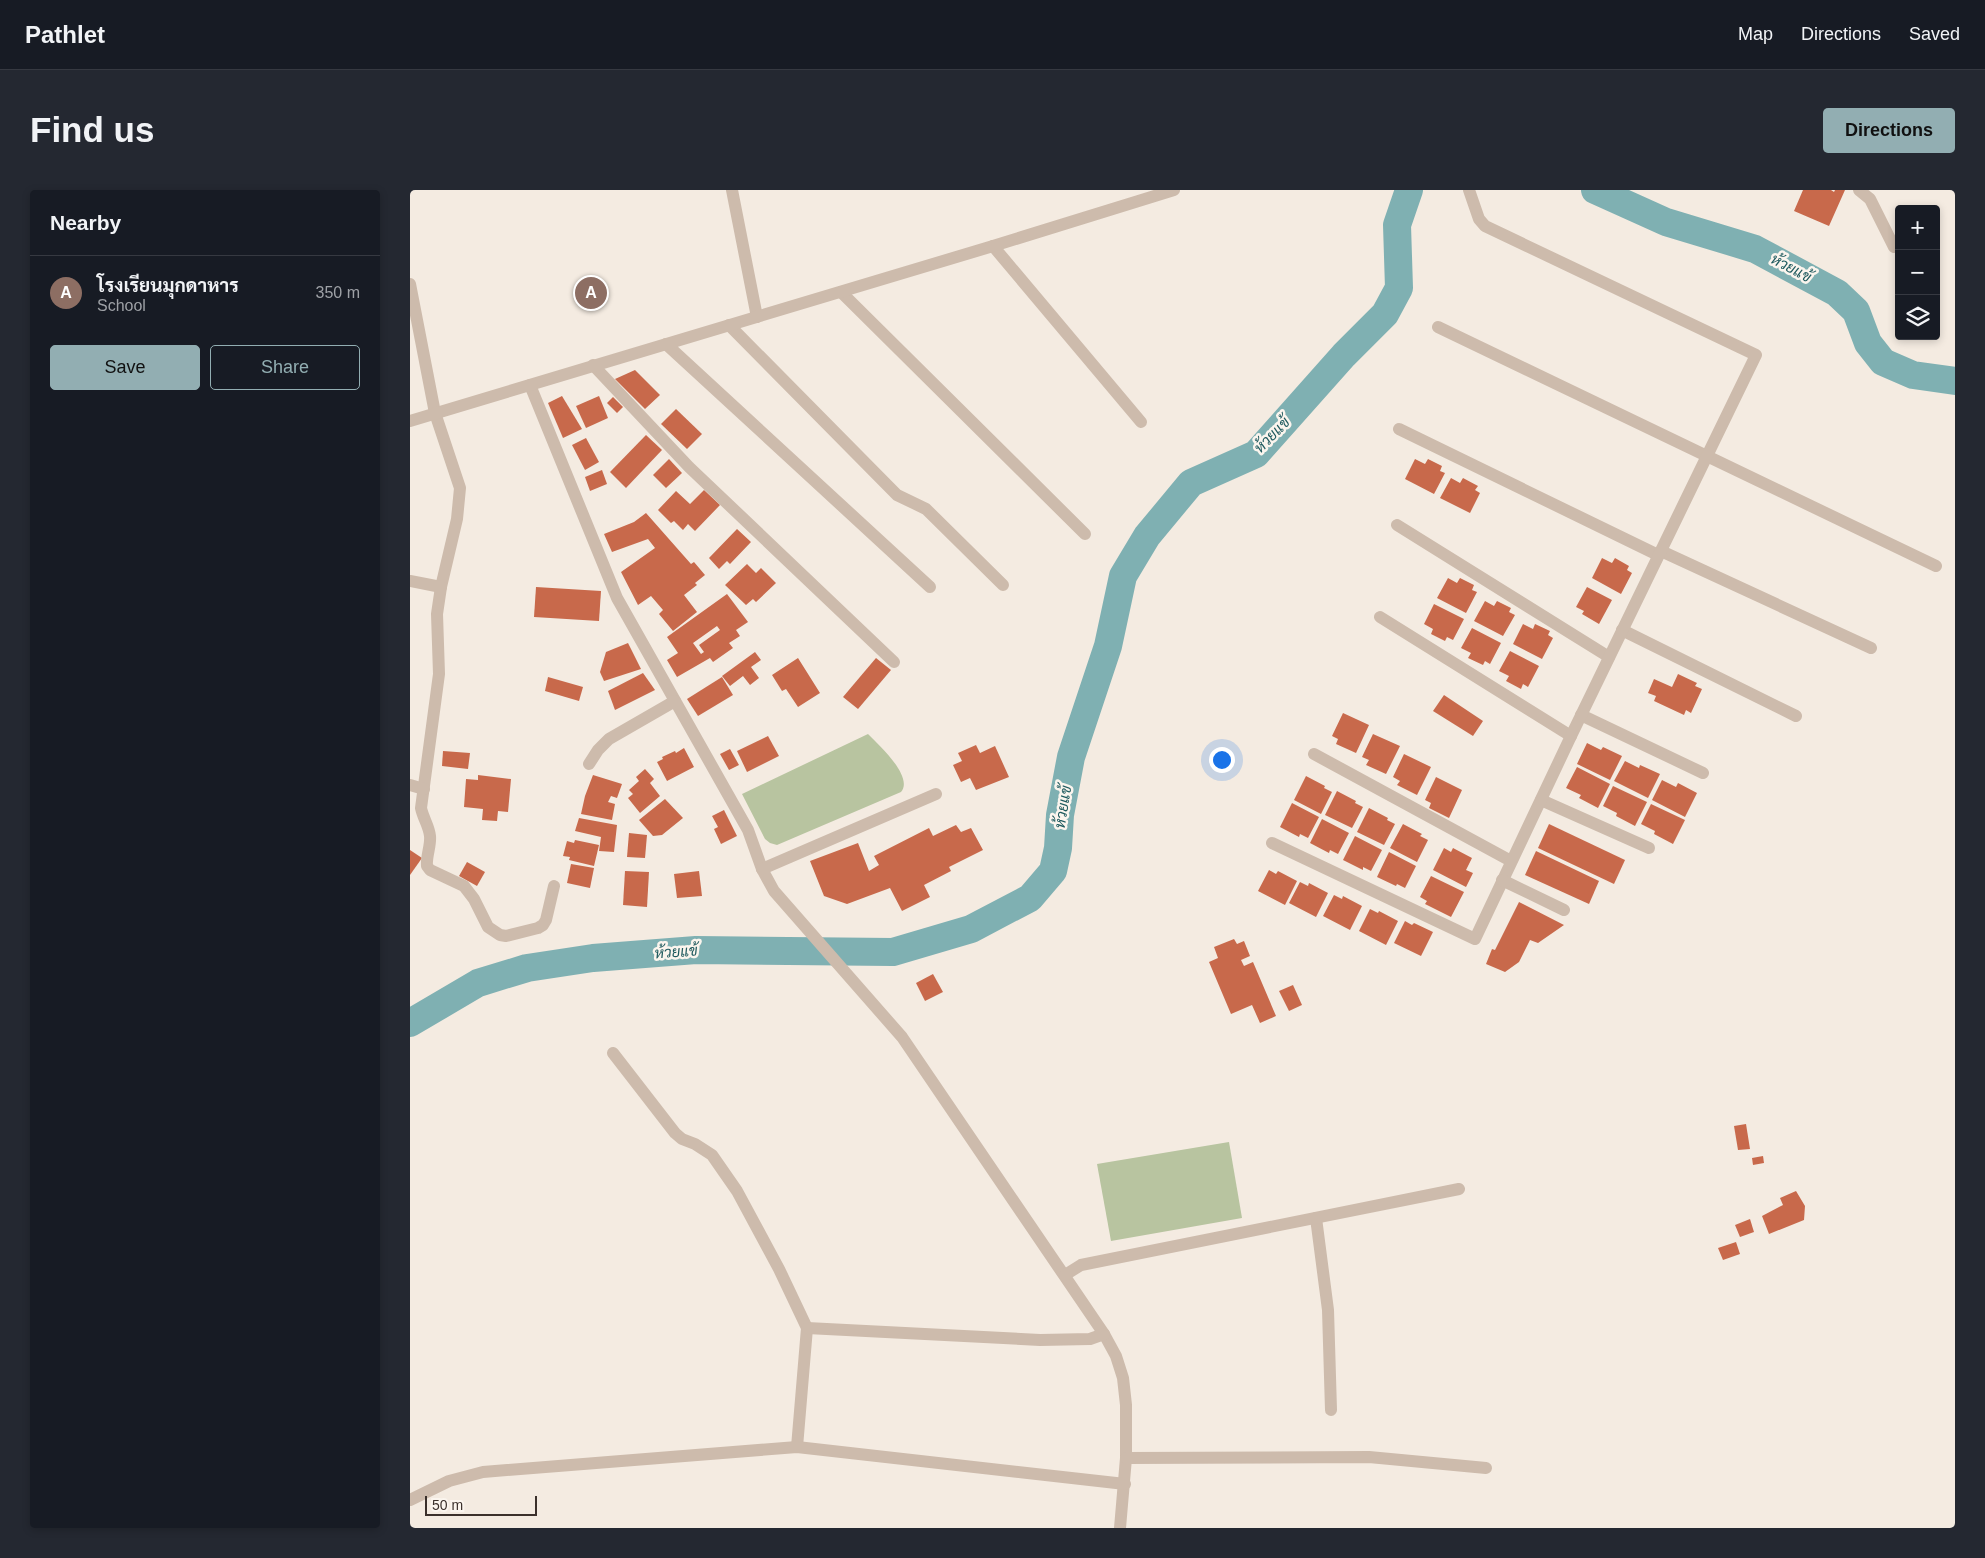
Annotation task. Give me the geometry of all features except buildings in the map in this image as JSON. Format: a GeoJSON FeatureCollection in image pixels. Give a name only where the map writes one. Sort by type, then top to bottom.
{"type":"FeatureCollection","features":[{"type":"Feature","properties":{"kind":"street"},"geometry":{"type":"LineString","coordinates":[[732,190],[757,317]]}},
{"type":"Feature","properties":{"kind":"street"},"geometry":{"type":"LineString","coordinates":[[410,421],[1174,190]]}},
{"type":"Feature","properties":{"kind":"street"},"geometry":{"type":"LineString","coordinates":[[1272,843],[1475,938],[1756,355],[1485,226],[1479,219],[1469,190]]}},
{"type":"Feature","properties":{"kind":"street"},"geometry":{"type":"LineString","coordinates":[[1859,190],[1870,199],[1894,247]]}},
{"type":"Feature","properties":{"kind":"street"},"geometry":{"type":"LineString","coordinates":[[993,246],[1141,422]]}},
{"type":"Feature","properties":{"kind":"street"},"geometry":{"type":"LineString","coordinates":[[410,284],[435,414],[460,488],[457,519],[441,587],[437,614],[439,674],[421,808],[422,815],[428,823],[431,838],[426,862],[428,868],[464,886],[474,898],[488,927],[494,932],[506,936],[543,925],[546,920],[554,886]]}},
{"type":"Feature","properties":{"kind":"street"},"geometry":{"type":"LineString","coordinates":[[841,292],[1084,534]]}},
{"type":"Feature","properties":{"kind":"street"},"geometry":{"type":"LineString","coordinates":[[729,325],[896,495],[926,509],[1003,585]]}},
{"type":"Feature","properties":{"kind":"street"},"geometry":{"type":"LineString","coordinates":[[1438,327],[1936,566]]}},
{"type":"Feature","properties":{"kind":"street"},"geometry":{"type":"LineString","coordinates":[[666,344],[930,587]]}},
{"type":"Feature","properties":{"kind":"street"},"geometry":{"type":"LineString","coordinates":[[593,366],[689,467],[894,662]]}},
{"type":"Feature","properties":{"kind":"street"},"geometry":{"type":"LineString","coordinates":[[530,385],[617,598],[748,830],[762,870],[774,891],[883,1013],[902,1037],[1066,1276],[1116,1356],[1123,1378],[1126,1405],[1125,1484],[1120,1528]]}},
{"type":"Feature","properties":{"kind":"street"},"geometry":{"type":"LineString","coordinates":[[1399,430],[1659,553],[1871,648]]}},
{"type":"Feature","properties":{"kind":"street"},"geometry":{"type":"LineString","coordinates":[[1396,524],[1609,657]]}},
{"type":"Feature","properties":{"kind":"street"},"geometry":{"type":"LineString","coordinates":[[410,581],[441,587]]}},
{"type":"Feature","properties":{"kind":"street"},"geometry":{"type":"LineString","coordinates":[[1380,617],[1571,736]]}},
{"type":"Feature","properties":{"kind":"street"},"geometry":{"type":"LineString","coordinates":[[1622,630],[1796,716]]}},
{"type":"Feature","properties":{"kind":"street"},"geometry":{"type":"LineString","coordinates":[[589,764],[598,750],[609,739],[675,701]]}},
{"type":"Feature","properties":{"kind":"street"},"geometry":{"type":"LineString","coordinates":[[1581,715],[1703,773]]}},
{"type":"Feature","properties":{"kind":"street"},"geometry":{"type":"LineString","coordinates":[[1314,754],[1511,862]]}},
{"type":"Feature","properties":{"kind":"street"},"geometry":{"type":"LineString","coordinates":[[410,785],[424,789]]}},
{"type":"Feature","properties":{"kind":"street"},"geometry":{"type":"LineString","coordinates":[[762,870],[936,794]]}},
{"type":"Feature","properties":{"kind":"street"},"geometry":{"type":"LineString","coordinates":[[1541,800],[1649,848]]}},
{"type":"Feature","properties":{"kind":"street"},"geometry":{"type":"LineString","coordinates":[[1502,880],[1564,910]]}},
{"type":"Feature","properties":{"kind":"street"},"geometry":{"type":"LineString","coordinates":[[613,1053],[675,1133],[682,1139],[695,1144],[712,1155],[742,1200],[779,1269],[807,1328],[797,1447]]}},
{"type":"Feature","properties":{"kind":"street"},"geometry":{"type":"LineString","coordinates":[[1066,1276],[1081,1265],[1459,1190]]}},
{"type":"Feature","properties":{"kind":"street"},"geometry":{"type":"LineString","coordinates":[[1316,1218],[1328,1310],[1331,1410]]}},
{"type":"Feature","properties":{"kind":"street"},"geometry":{"type":"LineString","coordinates":[[807,1328],[1040,1340],[1090,1338],[1104,1334]]}},
{"type":"Feature","properties":{"kind":"street"},"geometry":{"type":"LineString","coordinates":[[410,1500],[449,1481],[483,1472],[797,1447],[1125,1484]]}},
{"type":"Feature","properties":{"kind":"street"},"geometry":{"type":"LineString","coordinates":[[1126,1458],[1368,1457],[1486,1468]]}},
{"type":"Feature","properties":{"kind":"green space"},"geometry":{"type":"Polygon","coordinates":[[[868,734],[887,753],[899,770],[904,786],[901,792],[777,845],[765,839],[742,794],[868,734]]]}},
{"type":"Feature","properties":{"kind":"green space"},"geometry":{"type":"Polygon","coordinates":[[[1229,1142],[1242,1218],[1111,1241],[1097,1164],[1229,1142]]]}},
{"type":"Feature","properties":{"kind":"waterway","name":"ห้วยแข้"},"geometry":{"type":"LineString","coordinates":[[410,1023],[478,983],[527,968],[593,958],[696,950],[893,952],[971,929],[1030,898],[1053,871],[1058,848],[1060,815],[1071,757],[1108,646],[1123,576],[1147,536],[1191,483],[1256,454],[1344,355],[1385,314],[1399,288],[1397,225],[1409,190]]}},
{"type":"Feature","properties":{"kind":"waterway","name":"ห้วยแข้"},"geometry":{"type":"LineString","coordinates":[[1595,190],[1666,222],[1755,249],[1837,293],[1856,311],[1868,343],[1883,362],[1913,375],[1955,381]]}},
{"type":"Feature","properties":{"kind":"place","name":"โรงเรียนมุกดาหาร"},"geometry":{"type":"Point","coordinates":[591,293]}}]}
